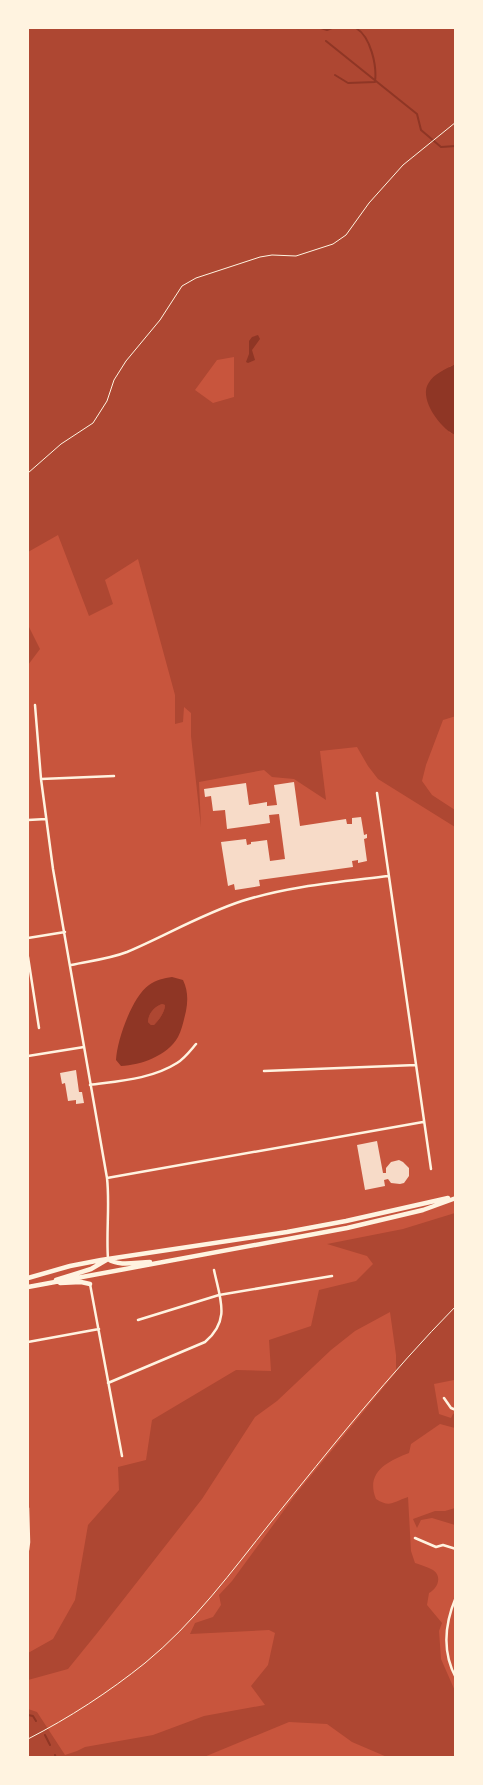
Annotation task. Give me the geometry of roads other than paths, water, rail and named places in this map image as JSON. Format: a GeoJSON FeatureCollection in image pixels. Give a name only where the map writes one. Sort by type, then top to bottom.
{"type":"FeatureCollection","features":[{"type":"Feature","properties":{"kind":"main road"},"geometry":{"type":"LineString","coordinates":[[28,1278],[70,1266],[210,1245],[346,1221],[456,1198]]}},
{"type":"Feature","properties":{"kind":"main road"},"geometry":{"type":"LineString","coordinates":[[28,1287],[347,1228],[423,1210],[456,1198]]}},
{"type":"Feature","properties":{"kind":"main road"},"geometry":{"type":"LineString","coordinates":[[108,1259],[123,1264],[160,1262]]}},
{"type":"Feature","properties":{"kind":"main road"},"geometry":{"type":"LineString","coordinates":[[51,1283],[91,1269],[108,1259]]}},
{"type":"Feature","properties":{"kind":"main road"},"geometry":{"type":"LineString","coordinates":[[51,1283],[81,1282],[90,1284]]}},
{"type":"Feature","properties":{"kind":"street"},"geometry":{"type":"LineString","coordinates":[[35,704],[41,779],[53,869],[107,1178],[109,1199],[106,1233],[108,1259]]}},
{"type":"Feature","properties":{"kind":"street"},"geometry":{"type":"LineString","coordinates":[[41,779],[114,776]]}},
{"type":"Feature","properties":{"kind":"street"},"geometry":{"type":"LineString","coordinates":[[377,794],[431,1169]]}},
{"type":"Feature","properties":{"kind":"street"},"geometry":{"type":"LineString","coordinates":[[28,820],[46,818]]}},
{"type":"Feature","properties":{"kind":"street"},"geometry":{"type":"LineString","coordinates":[[71,965],[125,952],[224,908],[261,895],[287,889],[388,876]]}},
{"type":"Feature","properties":{"kind":"street"},"geometry":{"type":"LineString","coordinates":[[28,938],[65,932]]}},
{"type":"Feature","properties":{"kind":"street"},"geometry":{"type":"LineString","coordinates":[[28,957],[39,1028]]}},
{"type":"Feature","properties":{"kind":"street"},"geometry":{"type":"LineString","coordinates":[[90,1085],[153,1073],[176,1064],[196,1044]]}},
{"type":"Feature","properties":{"kind":"street"},"geometry":{"type":"LineString","coordinates":[[28,1056],[84,1047]]}},
{"type":"Feature","properties":{"kind":"street"},"geometry":{"type":"LineString","coordinates":[[264,1071],[416,1065]]}},
{"type":"Feature","properties":{"kind":"street"},"geometry":{"type":"LineString","coordinates":[[107,1178],[424,1122]]}},
{"type":"Feature","properties":{"kind":"street"},"geometry":{"type":"LineString","coordinates":[[108,1383],[205,1342],[214,1334],[220,1324],[222,1313],[214,1270]]}},
{"type":"Feature","properties":{"kind":"street"},"geometry":{"type":"LineString","coordinates":[[138,1320],[219,1295],[332,1276]]}},
{"type":"Feature","properties":{"kind":"street"},"geometry":{"type":"LineString","coordinates":[[90,1284],[122,1456]]}},
{"type":"Feature","properties":{"kind":"street"},"geometry":{"type":"LineString","coordinates":[[28,1342],[99,1330]]}},
{"type":"Feature","properties":{"kind":"street"},"geometry":{"type":"LineString","coordinates":[[444,1398],[451,1408],[456,1410]]}},
{"type":"Feature","properties":{"kind":"street"},"geometry":{"type":"LineString","coordinates":[[28,1508],[28,1550]]}},
{"type":"Feature","properties":{"kind":"street"},"geometry":{"type":"LineString","coordinates":[[415,1538],[436,1547],[443,1544],[456,1549]]}},
{"type":"Feature","properties":{"kind":"street"},"geometry":{"type":"LineString","coordinates":[[456,1597],[450,1611],[446,1632],[451,1670],[456,1678]]}},
{"type":"Feature","properties":{"kind":"waterway"},"geometry":{"type":"LineString","coordinates":[[321,28],[327,30],[332,28]]}},
{"type":"Feature","properties":{"kind":"waterway"},"geometry":{"type":"LineString","coordinates":[[335,75],[348,83],[375,82],[372,52],[366,38],[356,28]]}},
{"type":"Feature","properties":{"kind":"waterway"},"geometry":{"type":"LineString","coordinates":[[326,41],[417,114],[421,130],[441,147],[456,146]]}},
{"type":"Feature","properties":{"kind":"waterway"},"geometry":{"type":"LineString","coordinates":[[28,1715],[33,1716],[36,1721]]}},
{"type":"Feature","properties":{"kind":"waterway"},"geometry":{"type":"LineString","coordinates":[[45,1735],[50,1745]]}}]}
